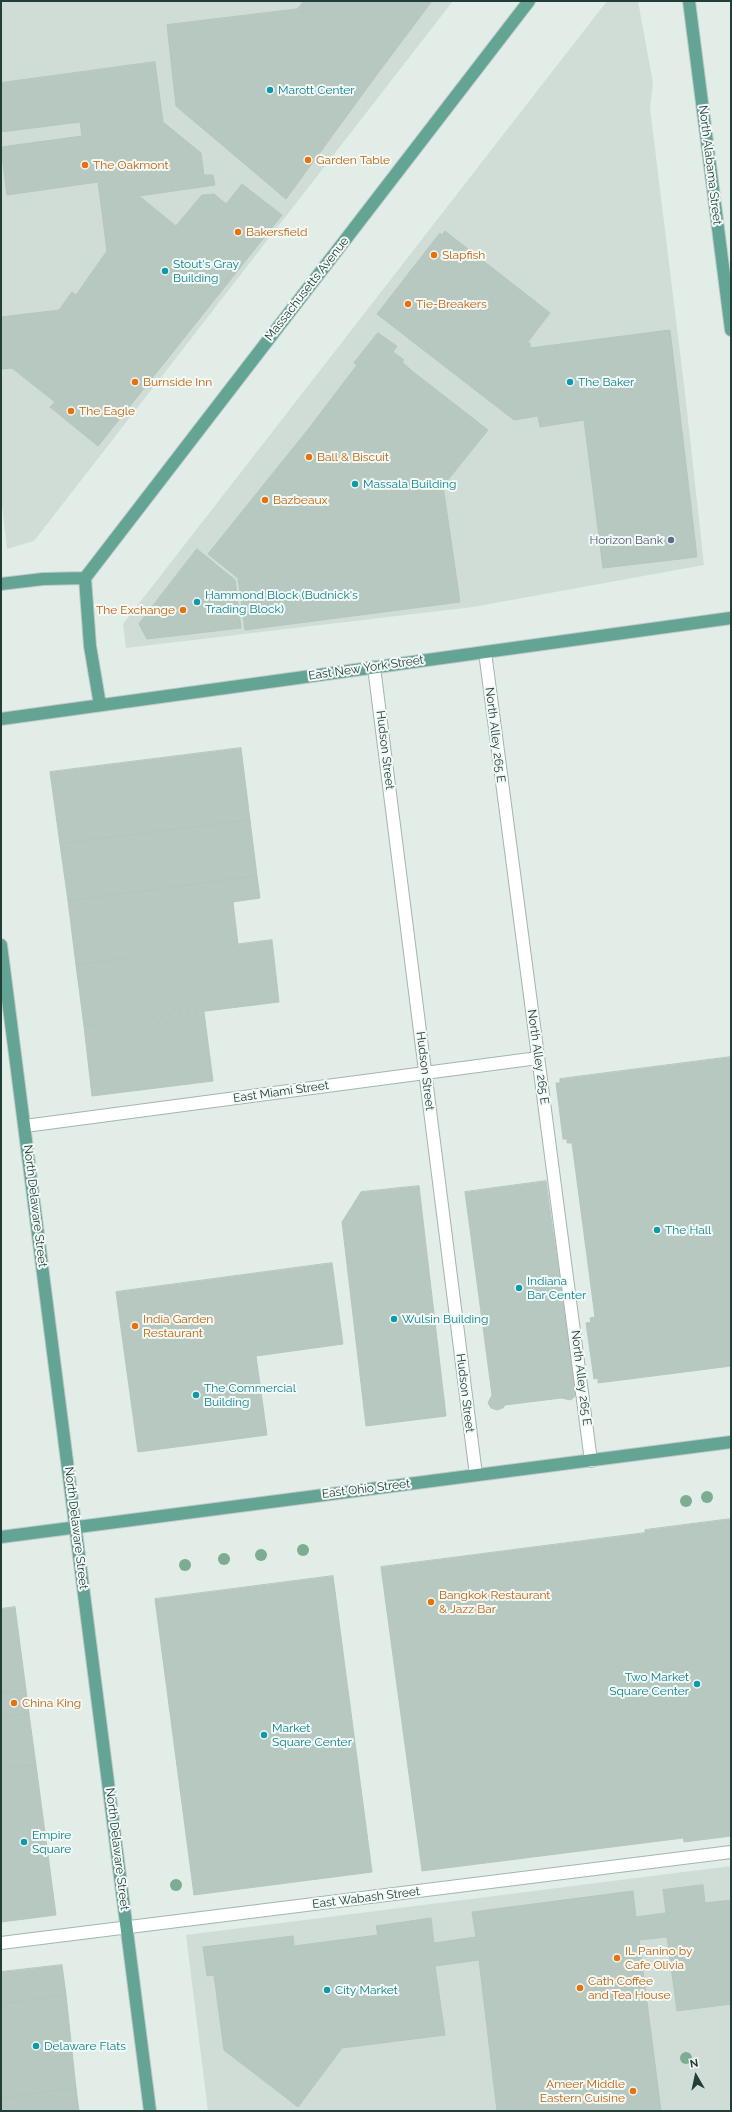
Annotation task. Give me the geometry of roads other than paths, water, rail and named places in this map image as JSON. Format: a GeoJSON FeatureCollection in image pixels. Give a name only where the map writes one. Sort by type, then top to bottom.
{"type":"FeatureCollection","features":[{"type":"Feature","properties":{"kind":"main road","name":"Massachusetts Avenue"},"geometry":{"type":"LineString","coordinates":[[85,578],[529,1]]}},
{"type":"Feature","properties":{"kind":"main road","name":"North Alabama Street"},"geometry":{"type":"LineString","coordinates":[[689,1],[731,330]]}},
{"type":"Feature","properties":{"kind":"main road"},"geometry":{"type":"LineString","coordinates":[[1,584],[43,579],[85,578],[90,646],[100,705]]}},
{"type":"Feature","properties":{"kind":"main road","name":"East New York Street"},"geometry":{"type":"LineString","coordinates":[[1,718],[731,618]]}},
{"type":"Feature","properties":{"kind":"main road","name":"North Delaware Street"},"geometry":{"type":"LineString","coordinates":[[1,944],[150,2111]]}},
{"type":"Feature","properties":{"kind":"main road","name":"East Ohio Street"},"geometry":{"type":"LineString","coordinates":[[1,1537],[731,1442]]}},
{"type":"Feature","properties":{"kind":"street","name":"North Alley 265 E"},"geometry":{"type":"LineString","coordinates":[[485,652],[591,1461]]}},
{"type":"Feature","properties":{"kind":"street","name":"Hudson Street"},"geometry":{"type":"LineString","coordinates":[[374,667],[476,1475]]}},
{"type":"Feature","properties":{"kind":"street","name":"East Miami Street"},"geometry":{"type":"LineString","coordinates":[[25,1126],[538,1058]]}},
{"type":"Feature","properties":{"kind":"street","name":"East Wabash Street"},"geometry":{"type":"LineString","coordinates":[[1,1943],[731,1852]]}},
{"type":"Feature","properties":{"kind":"place","name":"Marott Center"},"geometry":{"type":"Point","coordinates":[270,90]}},
{"type":"Feature","properties":{"kind":"place","name":"Garden Table"},"geometry":{"type":"Point","coordinates":[308,160]}},
{"type":"Feature","properties":{"kind":"place","name":"The Oakmont"},"geometry":{"type":"Point","coordinates":[85,165]}},
{"type":"Feature","properties":{"kind":"place","name":"Bakersfield"},"geometry":{"type":"Point","coordinates":[238,232]}},
{"type":"Feature","properties":{"kind":"place","name":"Slapfish"},"geometry":{"type":"Point","coordinates":[434,255]}},
{"type":"Feature","properties":{"kind":"place","name":"Stout's Gray Building"},"geometry":{"type":"Point","coordinates":[165,271]}},
{"type":"Feature","properties":{"kind":"place","name":"Tie-Breakers"},"geometry":{"type":"Point","coordinates":[408,304]}},
{"type":"Feature","properties":{"kind":"place","name":"Burnside Inn"},"geometry":{"type":"Point","coordinates":[135,382]}},
{"type":"Feature","properties":{"kind":"place","name":"The Baker"},"geometry":{"type":"Point","coordinates":[570,382]}},
{"type":"Feature","properties":{"kind":"place","name":"The Eagle"},"geometry":{"type":"Point","coordinates":[71,411]}},
{"type":"Feature","properties":{"kind":"place","name":"Ball & Biscuit"},"geometry":{"type":"Point","coordinates":[309,457]}},
{"type":"Feature","properties":{"kind":"place","name":"Massala Building"},"geometry":{"type":"Point","coordinates":[355,484]}},
{"type":"Feature","properties":{"kind":"place","name":"Bazbeaux"},"geometry":{"type":"Point","coordinates":[265,500]}},
{"type":"Feature","properties":{"kind":"place","name":"Horizon Bank"},"geometry":{"type":"Point","coordinates":[671,540]}},
{"type":"Feature","properties":{"kind":"place","name":"Hammond Block (Budnick's Trading Block)"},"geometry":{"type":"Point","coordinates":[197,602]}},
{"type":"Feature","properties":{"kind":"place","name":"The Exchange"},"geometry":{"type":"Point","coordinates":[183,610]}},
{"type":"Feature","properties":{"kind":"place","name":"The Hall"},"geometry":{"type":"Point","coordinates":[657,1230]}},
{"type":"Feature","properties":{"kind":"place","name":"Indiana Bar Center"},"geometry":{"type":"Point","coordinates":[519,1288]}},
{"type":"Feature","properties":{"kind":"place","name":"Wulsin Building"},"geometry":{"type":"Point","coordinates":[394,1319]}},
{"type":"Feature","properties":{"kind":"place","name":"India Garden Restaurant"},"geometry":{"type":"Point","coordinates":[135,1326]}},
{"type":"Feature","properties":{"kind":"place","name":"The Commercial Building"},"geometry":{"type":"Point","coordinates":[196,1395]}},
{"type":"Feature","properties":{"kind":"place","name":"Bangkok Restaurant & Jazz Bar"},"geometry":{"type":"Point","coordinates":[431,1602]}},
{"type":"Feature","properties":{"kind":"place","name":"Two Market Square Center"},"geometry":{"type":"Point","coordinates":[697,1684]}},
{"type":"Feature","properties":{"kind":"place","name":"China King"},"geometry":{"type":"Point","coordinates":[14,1703]}},
{"type":"Feature","properties":{"kind":"place","name":"Market Square Center"},"geometry":{"type":"Point","coordinates":[264,1735]}},
{"type":"Feature","properties":{"kind":"place","name":"Empire Square"},"geometry":{"type":"Point","coordinates":[24,1842]}},
{"type":"Feature","properties":{"kind":"place","name":"IL Panino by Cafe Olivia"},"geometry":{"type":"Point","coordinates":[617,1958]}},
{"type":"Feature","properties":{"kind":"place","name":"Cath Coffee and Tea House"},"geometry":{"type":"Point","coordinates":[580,1988]}},
{"type":"Feature","properties":{"kind":"place","name":"City Market"},"geometry":{"type":"Point","coordinates":[327,1990]}},
{"type":"Feature","properties":{"kind":"place","name":"Delaware Flats"},"geometry":{"type":"Point","coordinates":[36,2046]}},
{"type":"Feature","properties":{"kind":"place","name":"Ameer Middle Eastern Cuisine"},"geometry":{"type":"Point","coordinates":[633,2091]}}]}
